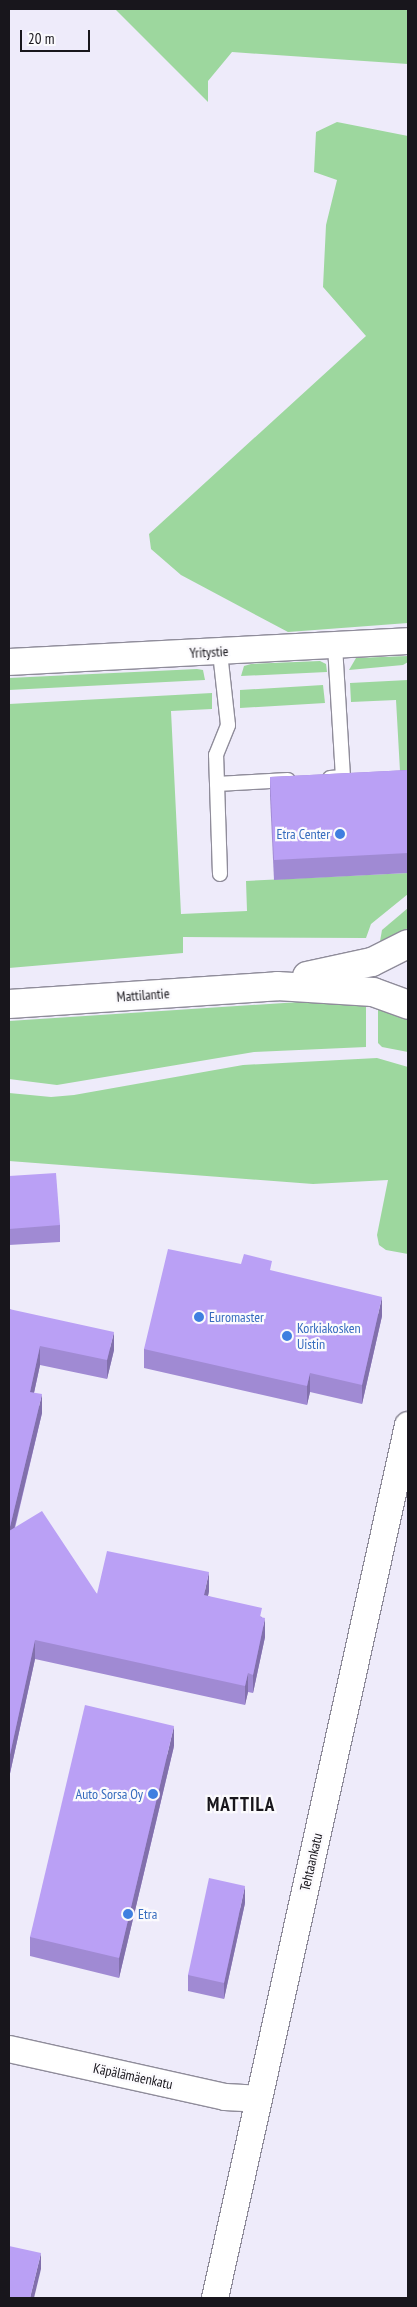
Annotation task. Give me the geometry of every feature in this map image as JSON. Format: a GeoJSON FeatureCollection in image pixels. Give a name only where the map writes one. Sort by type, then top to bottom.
{"type":"FeatureCollection","features":[{"type":"Feature","properties":{"kind":"street","name":"Yritystie"},"geometry":{"type":"LineString","coordinates":[[9,662],[220,652],[408,640]]}},
{"type":"Feature","properties":{"kind":"street","name":"Mattilantie"},"geometry":{"type":"LineString","coordinates":[[277,986],[372,962],[408,944]]}},
{"type":"Feature","properties":{"kind":"street","name":"Mattilantie"},"geometry":{"type":"LineString","coordinates":[[9,1004],[277,986],[372,992],[408,1005]]}},
{"type":"Feature","properties":{"kind":"street","name":"Tehtaankatu"},"geometry":{"type":"LineString","coordinates":[[215,2298],[408,1426]]}},
{"type":"Feature","properties":{"kind":"street","name":"Käpälämäenkatu"},"geometry":{"type":"LineString","coordinates":[[9,2049],[225,2097],[258,2099]]}},
{"type":"Feature","properties":{"kind":"lane"},"geometry":{"type":"LineString","coordinates":[[217,784],[343,777],[335,645]]}},
{"type":"Feature","properties":{"kind":"lane"},"geometry":{"type":"LineString","coordinates":[[220,652],[228,725],[216,755],[220,874]]}},
{"type":"Feature","properties":{"kind":"green space"},"geometry":{"type":"Polygon","coordinates":[[[115,9],[408,9],[408,64],[232,52],[208,81],[208,102],[115,9]]]}},
{"type":"Feature","properties":{"kind":"green space"},"geometry":{"type":"Polygon","coordinates":[[[337,122],[408,136],[408,623],[288,632],[181,575],[151,549],[149,534],[366,336],[323,287],[326,225],[337,180],[314,172],[316,132],[337,122]]]}},
{"type":"Feature","properties":{"kind":"green space"},"geometry":{"type":"Polygon","coordinates":[[[408,656],[408,662],[403,665],[349,670],[356,658],[408,656]]]}},
{"type":"Feature","properties":{"kind":"green space"},"geometry":{"type":"Polygon","coordinates":[[[320,661],[326,664],[327,672],[241,676],[244,666],[251,664],[320,661]]]}},
{"type":"Feature","properties":{"kind":"green space"},"geometry":{"type":"Polygon","coordinates":[[[203,670],[205,680],[9,690],[9,678],[203,670]]]}},
{"type":"Feature","properties":{"kind":"green space"},"geometry":{"type":"Polygon","coordinates":[[[408,680],[408,793],[401,789],[396,700],[351,702],[350,683],[408,680]]]}},
{"type":"Feature","properties":{"kind":"green space"},"geometry":{"type":"Polygon","coordinates":[[[323,685],[325,703],[240,708],[240,690],[323,685]]]}},
{"type":"Feature","properties":{"kind":"green space"},"geometry":{"type":"Polygon","coordinates":[[[212,693],[212,709],[171,711],[181,914],[247,911],[246,881],[408,873],[408,894],[371,924],[366,938],[183,937],[183,953],[9,968],[9,704],[212,693]]]}},
{"type":"Feature","properties":{"kind":"green space"},"geometry":{"type":"Polygon","coordinates":[[[408,908],[408,928],[379,947],[382,930],[408,908]]]}},
{"type":"Feature","properties":{"kind":"green space"},"geometry":{"type":"Polygon","coordinates":[[[345,999],[366,1001],[366,1047],[254,1052],[57,1085],[9,1079],[9,1021],[345,999]]]}},
{"type":"Feature","properties":{"kind":"green space"},"geometry":{"type":"Polygon","coordinates":[[[378,1004],[408,1018],[408,1052],[382,1047],[378,1043],[378,1004]]]}},
{"type":"Feature","properties":{"kind":"green space"},"geometry":{"type":"Polygon","coordinates":[[[377,1058],[408,1067],[408,1254],[386,1250],[379,1245],[377,1235],[388,1180],[313,1184],[9,1161],[9,1093],[51,1097],[74,1095],[243,1065],[377,1058]]]}},
{"type":"Feature","properties":{"kind":"building","name":"Etra Center"},"geometry":{"type":"Polygon","coordinates":[[[408,770],[408,853],[274,860],[270,777],[408,770]]]}},
{"type":"Feature","properties":{"kind":"building"},"geometry":{"type":"Polygon","coordinates":[[[56,1173],[60,1225],[9,1229],[9,1176],[56,1173]]]}},
{"type":"Feature","properties":{"kind":"building"},"geometry":{"type":"Polygon","coordinates":[[[168,1249],[241,1264],[244,1254],[272,1261],[270,1270],[382,1297],[362,1385],[310,1373],[307,1386],[144,1349],[168,1249]]]}},
{"type":"Feature","properties":{"kind":"building"},"geometry":{"type":"Polygon","coordinates":[[[9,1309],[114,1332],[107,1360],[40,1346],[30,1392],[42,1394],[9,1531],[9,1309]]]}},
{"type":"Feature","properties":{"kind":"building"},"geometry":{"type":"Polygon","coordinates":[[[42,1511],[97,1594],[107,1551],[209,1572],[204,1595],[262,1608],[260,1617],[265,1618],[253,1675],[248,1673],[245,1686],[35,1640],[9,1759],[9,1531],[42,1511]]]}},
{"type":"Feature","properties":{"kind":"building"},"geometry":{"type":"Polygon","coordinates":[[[85,1705],[174,1726],[119,1958],[30,1937],[85,1705]]]}},
{"type":"Feature","properties":{"kind":"building"},"geometry":{"type":"Polygon","coordinates":[[[209,1878],[245,1886],[224,1983],[188,1975],[209,1878]]]}},
{"type":"Feature","properties":{"kind":"building"},"geometry":{"type":"Polygon","coordinates":[[[9,2246],[41,2253],[30,2298],[9,2298],[9,2246]]]}},
{"type":"Feature","properties":{"kind":"place","name":"Etra Center"},"geometry":{"type":"Point","coordinates":[340,834]}},
{"type":"Feature","properties":{"kind":"place","name":"Euromaster"},"geometry":{"type":"Point","coordinates":[199,1317]}},
{"type":"Feature","properties":{"kind":"place","name":"Korkiakosken Uistin"},"geometry":{"type":"Point","coordinates":[287,1336]}},
{"type":"Feature","properties":{"kind":"place","name":"Auto Sorsa Oy"},"geometry":{"type":"Point","coordinates":[153,1794]}},
{"type":"Feature","properties":{"kind":"place","name":"Etra"},"geometry":{"type":"Point","coordinates":[128,1914]}},
{"type":"Feature","properties":{"kind":"district","name":"MATTILA"},"geometry":{"type":"Point","coordinates":[241,1805]}}]}
